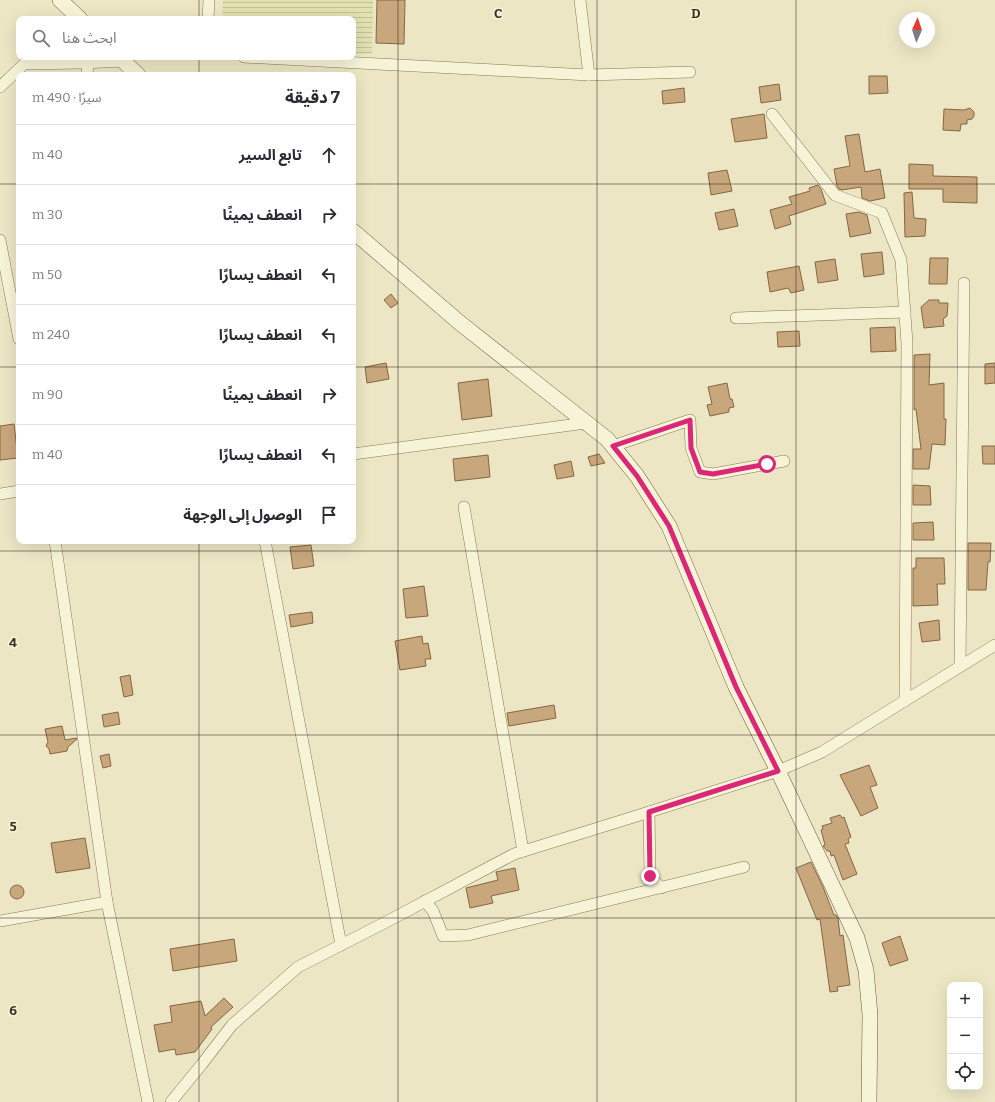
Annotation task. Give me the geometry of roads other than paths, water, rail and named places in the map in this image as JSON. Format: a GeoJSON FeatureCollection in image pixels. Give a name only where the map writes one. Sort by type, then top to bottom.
{"type":"FeatureCollection","features":[{"type":"Feature","properties":{"kind":"street"},"geometry":{"type":"LineString","coordinates":[[60,0],[77,16]]}},
{"type":"Feature","properties":{"kind":"street"},"geometry":{"type":"LineString","coordinates":[[208,16],[209,0]]}},
{"type":"Feature","properties":{"kind":"street"},"geometry":{"type":"LineString","coordinates":[[580,0],[589,75]]}},
{"type":"Feature","properties":{"kind":"street"},"geometry":{"type":"LineString","coordinates":[[0,87],[24,64],[88,63],[113,60]]}},
{"type":"Feature","properties":{"kind":"street"},"geometry":{"type":"LineString","coordinates":[[122,60],[135,72]]}},
{"type":"Feature","properties":{"kind":"street"},"geometry":{"type":"LineString","coordinates":[[302,60],[589,75],[690,72]]}},
{"type":"Feature","properties":{"kind":"street"},"geometry":{"type":"LineString","coordinates":[[86,72],[88,63]]}},
{"type":"Feature","properties":{"kind":"street"},"geometry":{"type":"LineString","coordinates":[[772,114],[835,195],[882,213],[901,260],[907,343],[905,701]]}},
{"type":"Feature","properties":{"kind":"street"},"geometry":{"type":"LineString","coordinates":[[356,234],[460,323],[607,439],[637,476],[669,526],[736,687],[778,771],[857,938],[866,970],[870,1015],[869,1102]]}},
{"type":"Feature","properties":{"kind":"street"},"geometry":{"type":"LineString","coordinates":[[1,246],[16,324]]}},
{"type":"Feature","properties":{"kind":"street"},"geometry":{"type":"LineString","coordinates":[[960,666],[964,283]]}},
{"type":"Feature","properties":{"kind":"street"},"geometry":{"type":"LineString","coordinates":[[736,318],[905,312]]}},
{"type":"Feature","properties":{"kind":"street"},"geometry":{"type":"LineString","coordinates":[[613,446],[690,420],[691,448],[700,472],[713,474],[784,461]]}},
{"type":"Feature","properties":{"kind":"street"},"geometry":{"type":"LineString","coordinates":[[356,454],[586,422]]}},
{"type":"Feature","properties":{"kind":"street"},"geometry":{"type":"LineString","coordinates":[[0,494],[16,491]]}},
{"type":"Feature","properties":{"kind":"street"},"geometry":{"type":"LineString","coordinates":[[464,507],[523,851]]}},
{"type":"Feature","properties":{"kind":"street"},"geometry":{"type":"LineString","coordinates":[[55,544],[107,902],[147,1102]]}},
{"type":"Feature","properties":{"kind":"street"},"geometry":{"type":"LineString","coordinates":[[266,544],[341,945]]}},
{"type":"Feature","properties":{"kind":"street"},"geometry":{"type":"LineString","coordinates":[[171,1102],[232,1024],[298,967],[514,854],[778,771],[822,752],[995,645]]}},
{"type":"Feature","properties":{"kind":"street"},"geometry":{"type":"LineString","coordinates":[[649,812],[650,876],[661,888]]}},
{"type":"Feature","properties":{"kind":"street"},"geometry":{"type":"LineString","coordinates":[[425,901],[433,911],[443,936],[468,935],[744,868]]}},
{"type":"Feature","properties":{"kind":"street"},"geometry":{"type":"LineString","coordinates":[[0,921],[107,902]]}}]}
